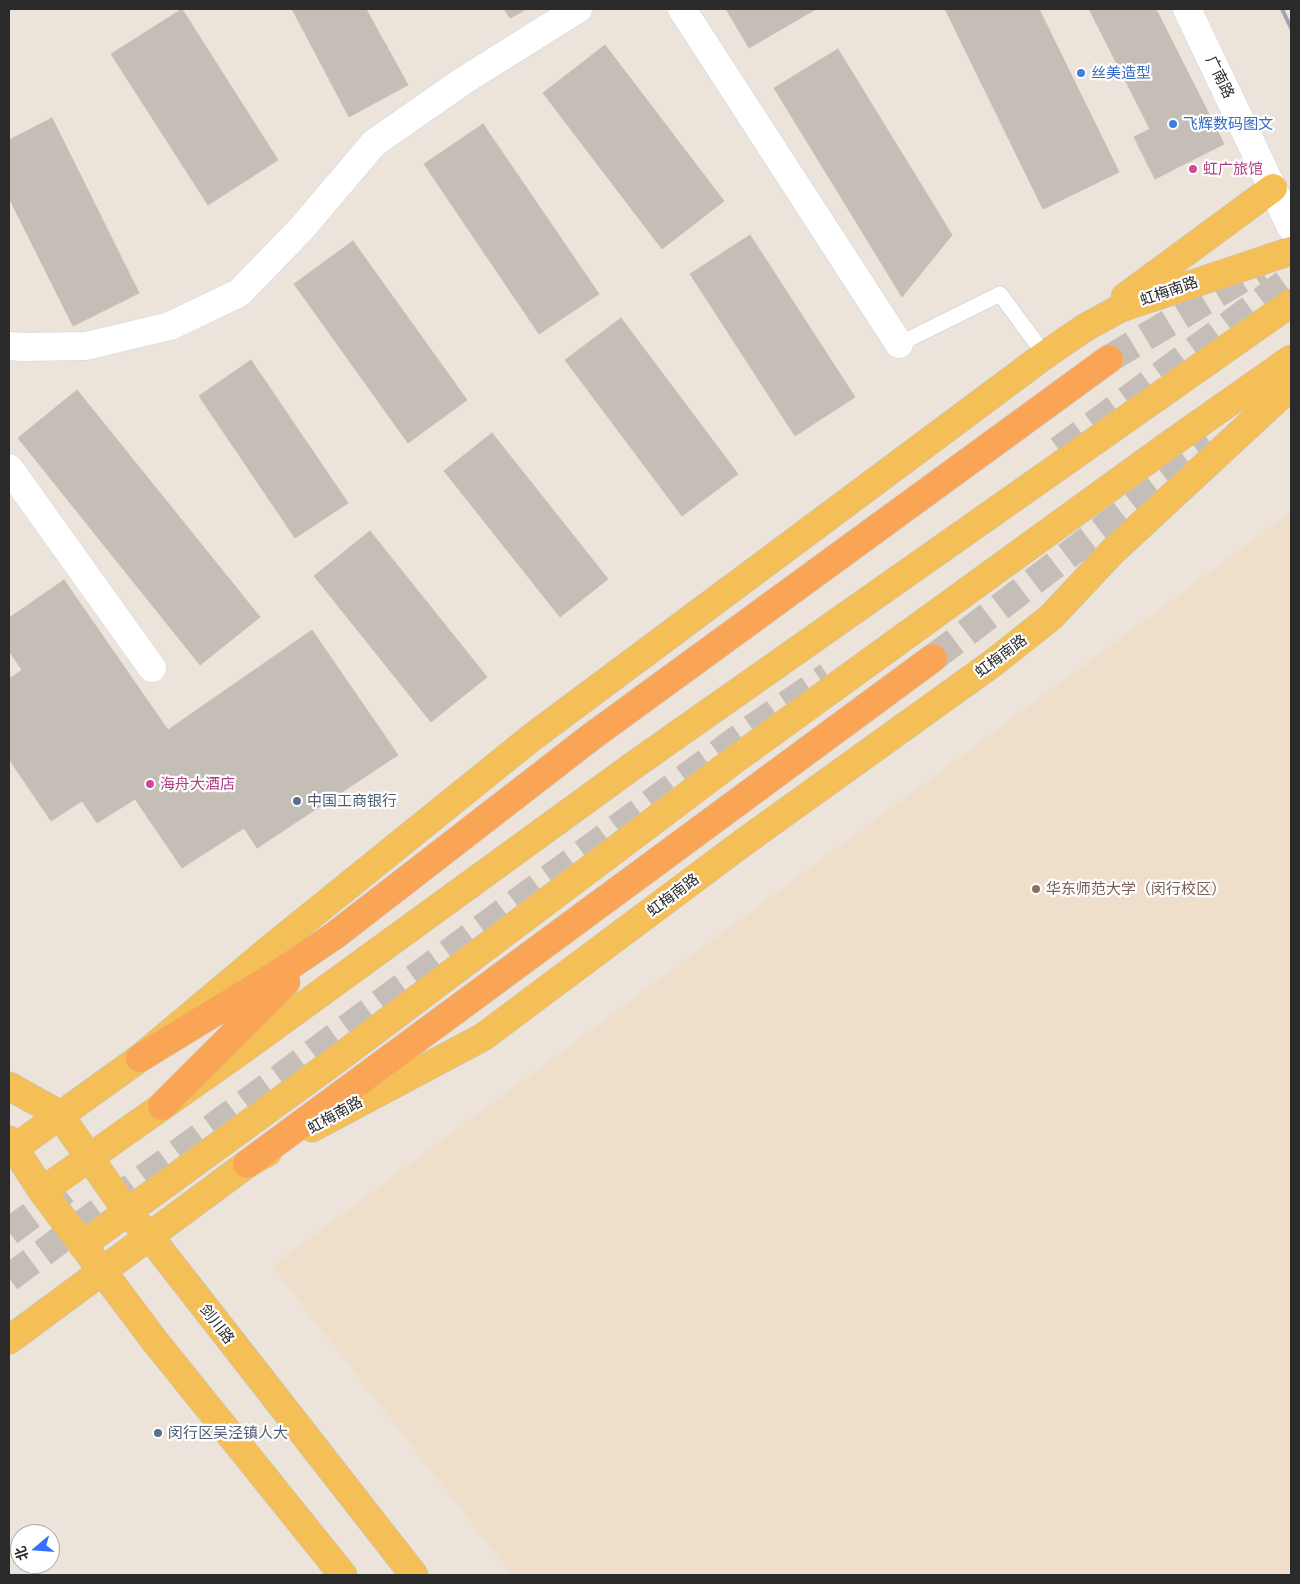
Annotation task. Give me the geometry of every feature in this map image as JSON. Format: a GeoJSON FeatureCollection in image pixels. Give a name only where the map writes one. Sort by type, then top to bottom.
{"type":"FeatureCollection","features":[{"type":"Feature","properties":{"kind":"highway"},"geometry":{"type":"LineString","coordinates":[[140,1058],[279,973],[334,936],[591,737],[1109,359]]}},
{"type":"Feature","properties":{"kind":"highway"},"geometry":{"type":"LineString","coordinates":[[247,1164],[933,658]]}},
{"type":"Feature","properties":{"kind":"highway"},"geometry":{"type":"LineString","coordinates":[[162,1106],[334,936]]}},
{"type":"Feature","properties":{"kind":"main road"},"geometry":{"type":"LineString","coordinates":[[1086,326],[1273,188]]}},
{"type":"Feature","properties":{"kind":"main road","name":"虹梅南路"},"geometry":{"type":"LineString","coordinates":[[10,1147],[140,1058],[271,948],[531,738],[1086,326],[1121,308],[1291,251]]}},
{"type":"Feature","properties":{"kind":"main road"},"geometry":{"type":"LineString","coordinates":[[42,1191],[637,763],[1291,303]]}},
{"type":"Feature","properties":{"kind":"main road"},"geometry":{"type":"LineString","coordinates":[[82,1245],[360,1042],[737,758],[1158,452],[1291,359]]}},
{"type":"Feature","properties":{"kind":"main road","name":"虹梅南路"},"geometry":{"type":"LineString","coordinates":[[9,1340],[247,1164],[351,1106],[483,1037],[744,842],[993,663],[1051,617],[1112,552],[1291,386]]}},
{"type":"Feature","properties":{"kind":"main road","name":"剑川路"},"geometry":{"type":"LineString","coordinates":[[9,1086],[58,1114],[128,1213],[150,1237],[414,1575]]}},
{"type":"Feature","properties":{"kind":"main road"},"geometry":{"type":"LineString","coordinates":[[10,1147],[154,1340],[343,1575]]}},
{"type":"Feature","properties":{"kind":"street"},"geometry":{"type":"LineString","coordinates":[[9,346],[86,346],[170,326],[240,293],[302,228],[374,143],[463,81],[578,9]]}},
{"type":"Feature","properties":{"kind":"street"},"geometry":{"type":"LineString","coordinates":[[682,9],[899,344]]}},
{"type":"Feature","properties":{"kind":"street","name":"广南路"},"geometry":{"type":"LineString","coordinates":[[1187,9],[1291,226]]}},
{"type":"Feature","properties":{"kind":"street"},"geometry":{"type":"LineString","coordinates":[[9,468],[152,668]]}},
{"type":"Feature","properties":{"kind":"lane"},"geometry":{"type":"LineString","coordinates":[[899,344],[1000,294],[1046,355]]}},
{"type":"Feature","properties":{"kind":"shaded area","name":"华东师范大学（闵行校区）"},"geometry":{"type":"Polygon","coordinates":[[[1291,512],[1291,1575],[512,1575],[272,1266],[1291,512]]]}},
{"type":"Feature","properties":{"kind":"building"},"geometry":{"type":"Polygon","coordinates":[[[182,9],[278,160],[208,205],[111,54],[182,9]]]}},
{"type":"Feature","properties":{"kind":"building"},"geometry":{"type":"Polygon","coordinates":[[[292,9],[366,9],[408,85],[349,117],[292,9]]]}},
{"type":"Feature","properties":{"kind":"building"},"geometry":{"type":"Polygon","coordinates":[[[504,9],[527,9],[510,18],[504,9]]]}},
{"type":"Feature","properties":{"kind":"building"},"geometry":{"type":"Polygon","coordinates":[[[726,9],[816,9],[749,48],[726,9]]]}},
{"type":"Feature","properties":{"kind":"building"},"geometry":{"type":"Polygon","coordinates":[[[945,9],[1039,9],[1119,172],[1043,209],[945,9]]]}},
{"type":"Feature","properties":{"kind":"building"},"geometry":{"type":"Polygon","coordinates":[[[1089,9],[1156,9],[1224,144],[1155,179],[1134,137],[1150,129],[1089,9]]]}},
{"type":"Feature","properties":{"kind":"building"},"geometry":{"type":"Polygon","coordinates":[[[605,45],[724,201],[662,249],[543,93],[605,45]]]}},
{"type":"Feature","properties":{"kind":"building"},"geometry":{"type":"Polygon","coordinates":[[[838,49],[952,235],[902,297],[774,88],[838,49]]]}},
{"type":"Feature","properties":{"kind":"building"},"geometry":{"type":"Polygon","coordinates":[[[52,118],[139,293],[73,326],[9,198],[9,140],[52,118]]]}},
{"type":"Feature","properties":{"kind":"building"},"geometry":{"type":"Polygon","coordinates":[[[483,124],[599,294],[539,334],[424,164],[483,124]]]}},
{"type":"Feature","properties":{"kind":"building"},"geometry":{"type":"Polygon","coordinates":[[[750,235],[855,397],[795,436],[690,274],[750,235]]]}},
{"type":"Feature","properties":{"kind":"building"},"geometry":{"type":"Polygon","coordinates":[[[353,241],[467,400],[408,443],[294,284],[353,241]]]}},
{"type":"Feature","properties":{"kind":"building"},"geometry":{"type":"Polygon","coordinates":[[[621,318],[738,474],[682,516],[565,360],[621,318]]]}},
{"type":"Feature","properties":{"kind":"building"},"geometry":{"type":"Polygon","coordinates":[[[251,360],[348,503],[295,538],[199,396],[251,360]]]}},
{"type":"Feature","properties":{"kind":"building"},"geometry":{"type":"Polygon","coordinates":[[[77,390],[260,617],[200,665],[18,438],[77,390]]]}},
{"type":"Feature","properties":{"kind":"building"},"geometry":{"type":"Polygon","coordinates":[[[492,433],[608,579],[560,617],[444,471],[492,433]]]}},
{"type":"Feature","properties":{"kind":"building"},"geometry":{"type":"Polygon","coordinates":[[[370,531],[487,677],[431,722],[314,576],[370,531]]]}},
{"type":"Feature","properties":{"kind":"building","name":"海舟大酒店"},"geometry":{"type":"Polygon","coordinates":[[[64,580],[168,730],[312,630],[398,755],[257,848],[244,828],[182,868],[135,799],[97,823],[82,801],[51,821],[9,759],[9,679],[22,670],[9,651],[9,618],[64,580]]]}},
{"type":"Feature","properties":{"kind":"tunnel"},"geometry":{"type":"LineString","coordinates":[[1109,359],[1260,268]]}},
{"type":"Feature","properties":{"kind":"tunnel"},"geometry":{"type":"LineString","coordinates":[[1059,450],[1291,279]]}},
{"type":"Feature","properties":{"kind":"tunnel"},"geometry":{"type":"LineString","coordinates":[[933,658],[1212,445]]}},
{"type":"Feature","properties":{"kind":"tunnel"},"geometry":{"type":"LineString","coordinates":[[9,1278],[751,729],[828,676]]}},
{"type":"Feature","properties":{"kind":"tunnel"},"geometry":{"type":"LineString","coordinates":[[9,1232],[68,1188]]}},
{"type":"Feature","properties":{"kind":"railway"},"geometry":{"type":"LineString","coordinates":[[1282,9],[1291,28]]}},
{"type":"Feature","properties":{"kind":"place","name":"丝美造型"},"geometry":{"type":"Point","coordinates":[1081,73]}},
{"type":"Feature","properties":{"kind":"place","name":"飞辉数码图文"},"geometry":{"type":"Point","coordinates":[1173,124]}},
{"type":"Feature","properties":{"kind":"place","name":"虹广旅馆"},"geometry":{"type":"Point","coordinates":[1193,169]}},
{"type":"Feature","properties":{"kind":"place","name":"海舟大酒店"},"geometry":{"type":"Point","coordinates":[150,784]}},
{"type":"Feature","properties":{"kind":"place","name":"中国工商银行"},"geometry":{"type":"Point","coordinates":[297,801]}},
{"type":"Feature","properties":{"kind":"place","name":"华东师范大学（闵行校区）"},"geometry":{"type":"Point","coordinates":[1036,889]}},
{"type":"Feature","properties":{"kind":"place","name":"闵行区吴泾镇人大"},"geometry":{"type":"Point","coordinates":[158,1433]}}]}
